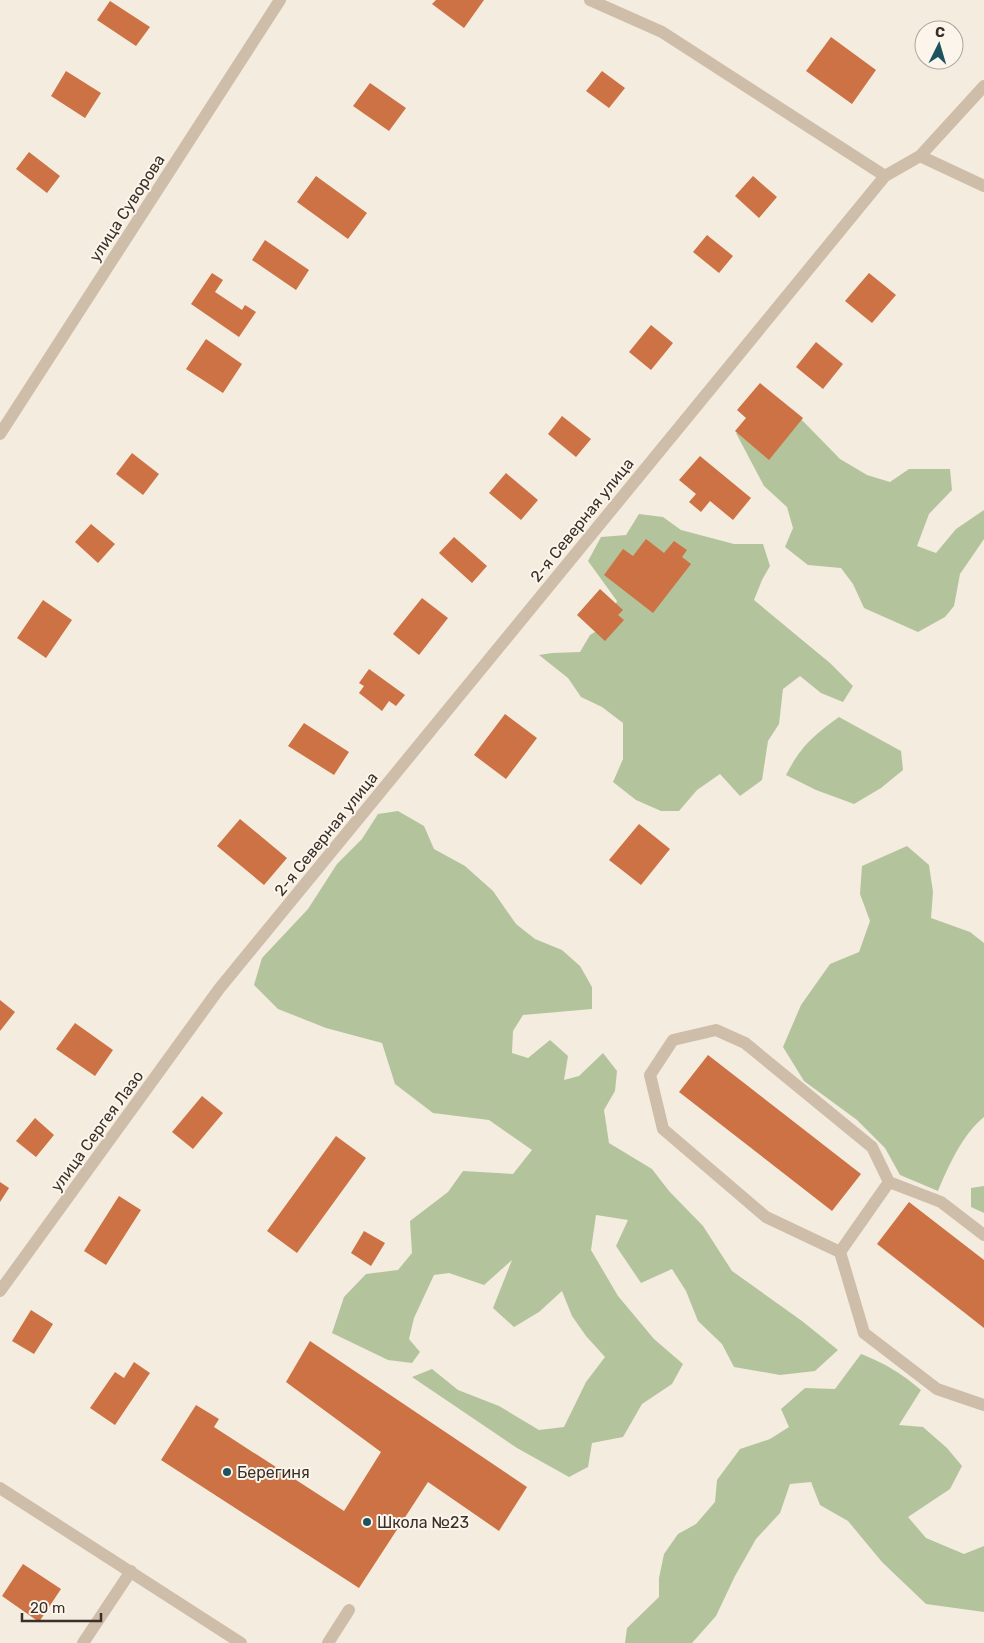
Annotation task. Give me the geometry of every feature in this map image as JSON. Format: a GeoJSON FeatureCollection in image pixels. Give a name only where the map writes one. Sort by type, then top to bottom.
{"type":"FeatureCollection","features":[{"type":"Feature","properties":{"kind":"street","name":"улица Суворова"},"geometry":{"type":"LineString","coordinates":[[0,434],[280,0]]}},
{"type":"Feature","properties":{"kind":"street"},"geometry":{"type":"LineString","coordinates":[[590,0],[662,32],[885,176]]}},
{"type":"Feature","properties":{"kind":"street","name":"2-я Северная улица"},"geometry":{"type":"LineString","coordinates":[[219,989],[885,176],[920,156],[984,86]]}},
{"type":"Feature","properties":{"kind":"street"},"geometry":{"type":"LineString","coordinates":[[920,156],[984,186]]}},
{"type":"Feature","properties":{"kind":"street","name":"улица Сергея Лазо"},"geometry":{"type":"LineString","coordinates":[[0,1291],[219,989]]}},
{"type":"Feature","properties":{"kind":"street"},"geometry":{"type":"LineString","coordinates":[[984,1235],[942,1202],[889,1182],[872,1147],[745,1043],[716,1030],[673,1040],[650,1075],[663,1129],[766,1217],[840,1252],[864,1333],[937,1389],[984,1405]]}},
{"type":"Feature","properties":{"kind":"street"},"geometry":{"type":"LineString","coordinates":[[840,1252],[889,1182]]}},
{"type":"Feature","properties":{"kind":"street"},"geometry":{"type":"LineString","coordinates":[[0,1488],[241,1643]]}},
{"type":"Feature","properties":{"kind":"street"},"geometry":{"type":"LineString","coordinates":[[83,1643],[131,1571]]}},
{"type":"Feature","properties":{"kind":"street"},"geometry":{"type":"LineString","coordinates":[[328,1643],[349,1610]]}},
{"type":"Feature","properties":{"kind":"green space"},"geometry":{"type":"Polygon","coordinates":[[[796,414],[840,459],[867,475],[890,482],[909,469],[950,469],[952,490],[929,514],[917,546],[936,553],[956,529],[984,510],[984,539],[960,574],[954,606],[945,617],[918,632],[864,608],[853,584],[841,568],[808,565],[785,547],[793,528],[787,507],[764,486],[736,433],[774,428],[796,414]]]}},
{"type":"Feature","properties":{"kind":"green space"},"geometry":{"type":"Polygon","coordinates":[[[639,514],[663,517],[681,530],[734,544],[763,544],[770,566],[754,600],[830,663],[853,686],[843,702],[821,693],[800,676],[783,689],[779,724],[768,741],[762,780],[740,796],[720,774],[697,790],[679,811],[661,811],[636,800],[613,782],[623,759],[623,723],[602,707],[581,697],[568,678],[539,655],[580,652],[590,635],[608,624],[617,601],[588,561],[601,537],[626,535],[639,514]]]}},
{"type":"Feature","properties":{"kind":"green space"},"geometry":{"type":"Polygon","coordinates":[[[839,717],[901,751],[903,770],[881,788],[854,804],[816,790],[786,775],[808,742],[839,717]]]}},
{"type":"Feature","properties":{"kind":"green space"},"geometry":{"type":"Polygon","coordinates":[[[398,811],[424,826],[434,849],[465,866],[493,891],[516,924],[535,939],[562,950],[580,966],[592,987],[592,1009],[523,1015],[513,1031],[512,1053],[528,1058],[550,1040],[568,1056],[564,1080],[579,1076],[603,1053],[617,1071],[615,1091],[604,1110],[609,1143],[652,1169],[669,1191],[703,1226],[732,1271],[802,1321],[838,1350],[815,1371],[780,1375],[734,1367],[722,1344],[698,1321],[686,1291],[672,1269],[641,1283],[616,1246],[628,1220],[596,1215],[591,1250],[618,1296],[654,1339],[683,1364],[672,1384],[642,1404],[623,1437],[592,1443],[588,1467],[569,1477],[517,1448],[412,1377],[432,1369],[458,1390],[499,1406],[539,1430],[564,1427],[586,1382],[605,1357],[586,1336],[572,1316],[562,1291],[539,1312],[514,1327],[493,1308],[512,1260],[484,1285],[449,1273],[434,1275],[414,1318],[409,1339],[420,1352],[412,1363],[388,1360],[332,1333],[344,1297],[366,1274],[398,1270],[412,1253],[410,1221],[448,1192],[463,1171],[513,1174],[532,1150],[489,1120],[433,1113],[395,1084],[382,1043],[326,1028],[278,1009],[254,985],[262,958],[308,909],[337,864],[362,839],[378,814],[398,811]]]}},
{"type":"Feature","properties":{"kind":"green space"},"geometry":{"type":"Polygon","coordinates":[[[907,846],[929,865],[933,892],[931,918],[970,932],[984,943],[984,1117],[963,1141],[938,1191],[900,1175],[885,1148],[857,1120],[804,1081],[783,1047],[801,1005],[830,964],[859,952],[870,921],[860,894],[862,866],[907,846]]]}},
{"type":"Feature","properties":{"kind":"green space"},"geometry":{"type":"Polygon","coordinates":[[[984,1186],[984,1213],[971,1207],[971,1188],[984,1186]]]}},
{"type":"Feature","properties":{"kind":"green space"},"geometry":{"type":"Polygon","coordinates":[[[861,1354],[893,1369],[921,1390],[899,1425],[923,1427],[947,1448],[962,1466],[950,1489],[908,1517],[926,1538],[964,1554],[984,1546],[984,1612],[926,1604],[882,1562],[848,1521],[820,1505],[811,1482],[790,1484],[780,1513],[756,1539],[735,1576],[716,1616],[692,1643],[625,1643],[627,1628],[659,1597],[659,1578],[664,1554],[678,1534],[696,1524],[715,1502],[717,1480],[740,1449],[770,1439],[789,1427],[781,1409],[805,1388],[835,1389],[861,1354]]]}},
{"type":"Feature","properties":{"kind":"building"},"geometry":{"type":"Polygon","coordinates":[[[436,0],[484,0],[464,28],[432,4],[436,0]]]}},
{"type":"Feature","properties":{"kind":"building"},"geometry":{"type":"Polygon","coordinates":[[[110,1],[150,27],[136,46],[97,20],[110,1]]]}},
{"type":"Feature","properties":{"kind":"building"},"geometry":{"type":"Polygon","coordinates":[[[831,37],[876,70],[852,104],[806,71],[831,37]]]}},
{"type":"Feature","properties":{"kind":"building"},"geometry":{"type":"Polygon","coordinates":[[[66,71],[101,93],[85,118],[51,96],[66,71]]]}},
{"type":"Feature","properties":{"kind":"building"},"geometry":{"type":"Polygon","coordinates":[[[602,71],[625,88],[609,108],[586,91],[602,71]]]}},
{"type":"Feature","properties":{"kind":"building"},"geometry":{"type":"Polygon","coordinates":[[[370,83],[406,108],[389,131],[353,106],[370,83]]]}},
{"type":"Feature","properties":{"kind":"building"},"geometry":{"type":"Polygon","coordinates":[[[29,152],[60,176],[47,193],[16,169],[29,152]]]}},
{"type":"Feature","properties":{"kind":"building"},"geometry":{"type":"Polygon","coordinates":[[[316,176],[367,213],[348,239],[297,202],[316,176]]]}},
{"type":"Feature","properties":{"kind":"building"},"geometry":{"type":"Polygon","coordinates":[[[753,176],[777,197],[759,218],[735,196],[753,176]]]}},
{"type":"Feature","properties":{"kind":"building"},"geometry":{"type":"Polygon","coordinates":[[[707,235],[733,256],[719,273],[693,252],[707,235]]]}},
{"type":"Feature","properties":{"kind":"building"},"geometry":{"type":"Polygon","coordinates":[[[265,240],[309,270],[296,290],[252,260],[265,240]]]}},
{"type":"Feature","properties":{"kind":"building"},"geometry":{"type":"Polygon","coordinates":[[[212,273],[223,280],[215,292],[242,310],[245,305],[256,312],[239,337],[191,304],[212,273]]]}},
{"type":"Feature","properties":{"kind":"building"},"geometry":{"type":"Polygon","coordinates":[[[869,273],[896,295],[872,323],[845,301],[869,273]]]}},
{"type":"Feature","properties":{"kind":"building"},"geometry":{"type":"Polygon","coordinates":[[[651,325],[673,343],[651,370],[629,352],[651,325]]]}},
{"type":"Feature","properties":{"kind":"building"},"geometry":{"type":"Polygon","coordinates":[[[206,339],[242,364],[223,393],[186,369],[206,339]]]}},
{"type":"Feature","properties":{"kind":"building"},"geometry":{"type":"Polygon","coordinates":[[[816,342],[843,364],[823,389],[796,367],[816,342]]]}},
{"type":"Feature","properties":{"kind":"building"},"geometry":{"type":"Polygon","coordinates":[[[760,383],[803,418],[769,460],[735,431],[746,418],[737,410],[760,383]]]}},
{"type":"Feature","properties":{"kind":"building"},"geometry":{"type":"Polygon","coordinates":[[[562,416],[591,439],[576,457],[548,434],[562,416]]]}},
{"type":"Feature","properties":{"kind":"building"},"geometry":{"type":"Polygon","coordinates":[[[132,453],[159,474],[143,495],[116,474],[132,453]]]}},
{"type":"Feature","properties":{"kind":"building"},"geometry":{"type":"Polygon","coordinates":[[[700,456],[751,498],[733,520],[710,501],[701,512],[689,502],[696,494],[679,480],[700,456]]]}},
{"type":"Feature","properties":{"kind":"building"},"geometry":{"type":"Polygon","coordinates":[[[506,473],[538,500],[521,520],[489,493],[506,473]]]}},
{"type":"Feature","properties":{"kind":"building"},"geometry":{"type":"Polygon","coordinates":[[[91,524],[115,544],[98,563],[75,542],[91,524]]]}},
{"type":"Feature","properties":{"kind":"building"},"geometry":{"type":"Polygon","coordinates":[[[454,537],[487,566],[472,583],[439,553],[454,537]]]}},
{"type":"Feature","properties":{"kind":"building"},"geometry":{"type":"Polygon","coordinates":[[[646,539],[664,553],[674,541],[687,550],[682,557],[691,564],[653,613],[604,575],[623,549],[633,556],[646,539]]]}},
{"type":"Feature","properties":{"kind":"building"},"geometry":{"type":"Polygon","coordinates":[[[600,589],[623,610],[618,615],[624,620],[605,641],[577,615],[600,589]]]}},
{"type":"Feature","properties":{"kind":"building"},"geometry":{"type":"Polygon","coordinates":[[[422,598],[448,618],[419,655],[393,634],[422,598]]]}},
{"type":"Feature","properties":{"kind":"building"},"geometry":{"type":"Polygon","coordinates":[[[43,600],[72,620],[46,658],[17,638],[43,600]]]}},
{"type":"Feature","properties":{"kind":"building"},"geometry":{"type":"Polygon","coordinates":[[[369,669],[405,695],[396,706],[389,701],[382,711],[359,693],[364,686],[359,683],[369,669]]]}},
{"type":"Feature","properties":{"kind":"building"},"geometry":{"type":"Polygon","coordinates":[[[505,714],[537,738],[506,779],[474,755],[505,714]]]}},
{"type":"Feature","properties":{"kind":"building"},"geometry":{"type":"Polygon","coordinates":[[[304,723],[349,752],[334,775],[288,746],[304,723]]]}},
{"type":"Feature","properties":{"kind":"building"},"geometry":{"type":"Polygon","coordinates":[[[240,819],[287,858],[264,885],[217,846],[240,819]]]}},
{"type":"Feature","properties":{"kind":"building"},"geometry":{"type":"Polygon","coordinates":[[[639,824],[670,849],[641,885],[609,860],[639,824]]]}},
{"type":"Feature","properties":{"kind":"building"},"geometry":{"type":"Polygon","coordinates":[[[0,1000],[15,1012],[0,1031],[0,1000]]]}},
{"type":"Feature","properties":{"kind":"building"},"geometry":{"type":"Polygon","coordinates":[[[75,1023],[113,1050],[95,1076],[56,1049],[75,1023]]]}},
{"type":"Feature","properties":{"kind":"building"},"geometry":{"type":"Polygon","coordinates":[[[708,1055],[861,1174],[832,1211],[679,1092],[708,1055]]]}},
{"type":"Feature","properties":{"kind":"building"},"geometry":{"type":"Polygon","coordinates":[[[202,1096],[223,1113],[193,1149],[172,1132],[202,1096]]]}},
{"type":"Feature","properties":{"kind":"building"},"geometry":{"type":"Polygon","coordinates":[[[35,1118],[54,1135],[36,1157],[16,1141],[35,1118]]]}},
{"type":"Feature","properties":{"kind":"building"},"geometry":{"type":"Polygon","coordinates":[[[336,1136],[366,1158],[297,1253],[267,1231],[336,1136]]]}},
{"type":"Feature","properties":{"kind":"building"},"geometry":{"type":"Polygon","coordinates":[[[0,1182],[9,1188],[0,1202],[0,1182]]]}},
{"type":"Feature","properties":{"kind":"building"},"geometry":{"type":"Polygon","coordinates":[[[119,1196],[141,1210],[106,1265],[84,1251],[119,1196]]]}},
{"type":"Feature","properties":{"kind":"building"},"geometry":{"type":"Polygon","coordinates":[[[909,1202],[984,1260],[984,1328],[877,1244],[909,1202]]]}},
{"type":"Feature","properties":{"kind":"building"},"geometry":{"type":"Polygon","coordinates":[[[364,1231],[385,1243],[371,1266],[351,1253],[364,1231]]]}},
{"type":"Feature","properties":{"kind":"building"},"geometry":{"type":"Polygon","coordinates":[[[31,1310],[53,1324],[34,1354],[12,1341],[31,1310]]]}},
{"type":"Feature","properties":{"kind":"building"},"geometry":{"type":"Polygon","coordinates":[[[310,1341],[527,1487],[499,1531],[428,1482],[359,1588],[161,1460],[196,1405],[219,1419],[214,1427],[344,1511],[381,1452],[286,1382],[310,1341]]]}},
{"type":"Feature","properties":{"kind":"building"},"geometry":{"type":"Polygon","coordinates":[[[134,1362],[150,1373],[115,1425],[90,1408],[115,1372],[124,1378],[134,1362]]]}},
{"type":"Feature","properties":{"kind":"building"},"geometry":{"type":"Polygon","coordinates":[[[23,1564],[61,1589],[39,1622],[2,1596],[23,1564]]]}},
{"type":"Feature","properties":{"kind":"place","name":"Берегиня"},"geometry":{"type":"Point","coordinates":[227,1472]}},
{"type":"Feature","properties":{"kind":"place","name":"Школа №23"},"geometry":{"type":"Point","coordinates":[367,1522]}}]}
